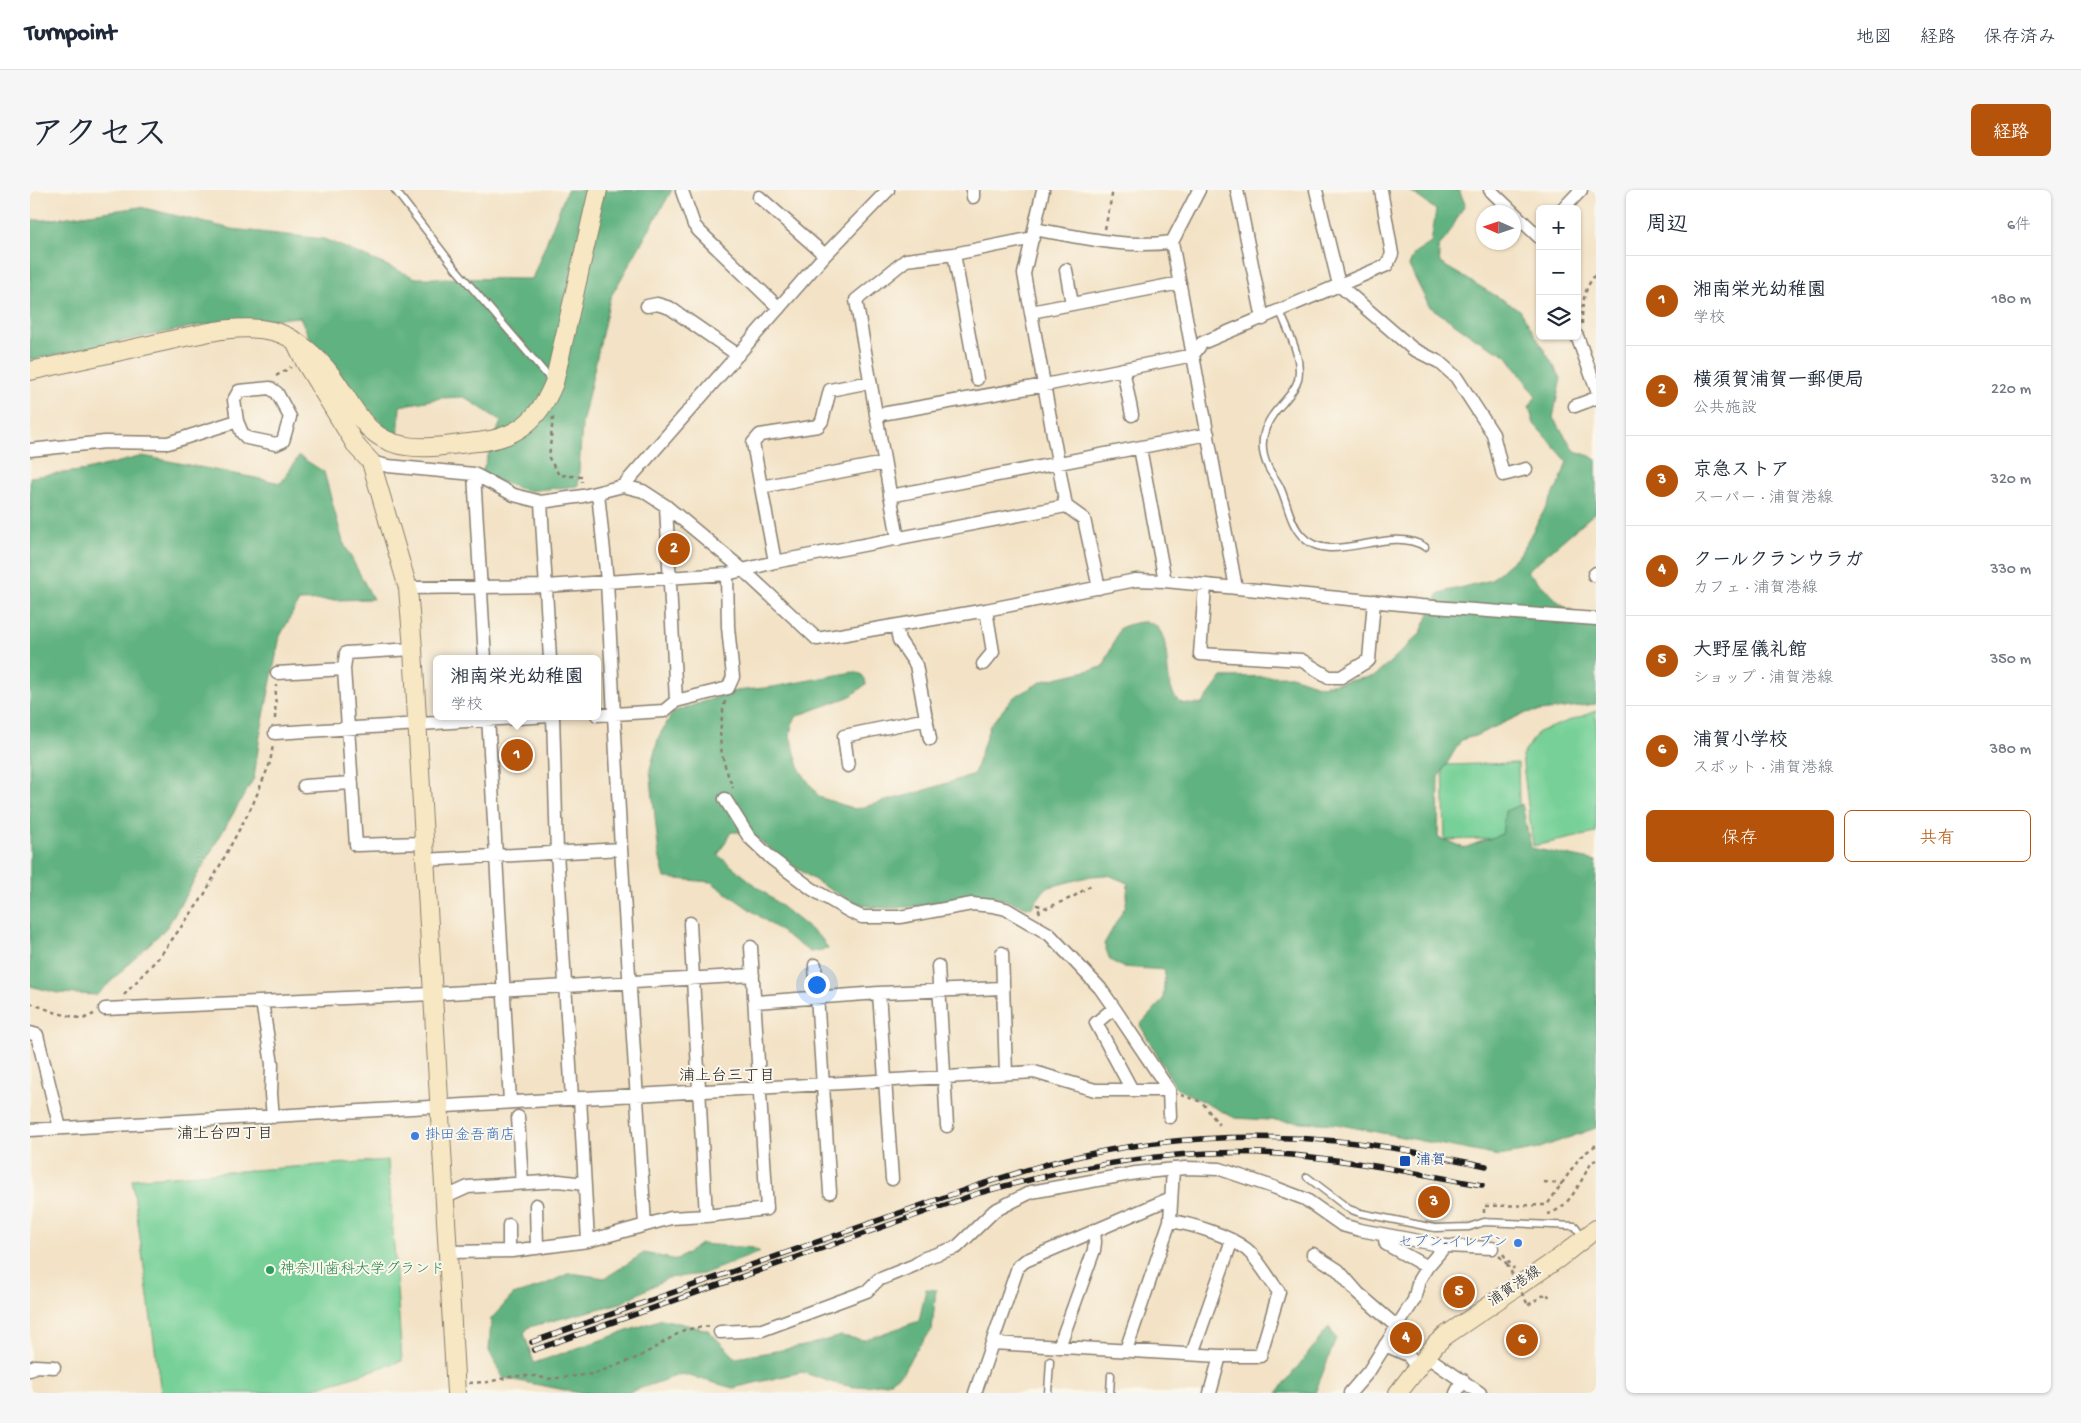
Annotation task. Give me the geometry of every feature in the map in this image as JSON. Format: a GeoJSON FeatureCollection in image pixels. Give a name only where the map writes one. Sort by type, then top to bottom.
{"type":"FeatureCollection","features":[{"type":"Feature","properties":{"kind":"street"},"geometry":{"type":"LineString","coordinates":[[30,370],[239,328],[257,328],[274,331],[295,341],[311,354],[332,376],[351,408],[366,426],[385,439],[404,446],[423,448],[490,440],[509,435],[522,428],[537,414],[554,384],[598,190]]}},
{"type":"Feature","properties":{"kind":"street"},"geometry":{"type":"LineString","coordinates":[[624,486],[825,255],[888,190]]}},
{"type":"Feature","properties":{"kind":"street"},"geometry":{"type":"LineString","coordinates":[[1043,190],[1024,274],[1066,506],[1084,519],[1099,588]]}},
{"type":"Feature","properties":{"kind":"street"},"geometry":{"type":"LineString","coordinates":[[1199,190],[1172,242],[1236,588]]}},
{"type":"Feature","properties":{"kind":"street"},"geometry":{"type":"LineString","coordinates":[[1237,190],[1263,319]]}},
{"type":"Feature","properties":{"kind":"street"},"geometry":{"type":"LineString","coordinates":[[1316,190],[1338,285],[1413,349],[1439,362],[1456,377],[1493,434],[1503,475],[1526,469]]}},
{"type":"Feature","properties":{"kind":"street"},"geometry":{"type":"LineString","coordinates":[[876,415],[1044,385],[1193,355],[1202,343],[1263,319],[1387,265],[1392,254],[1381,190]]}},
{"type":"Feature","properties":{"kind":"street"},"geometry":{"type":"LineString","coordinates":[[1567,205],[1581,190]]}},
{"type":"Feature","properties":{"kind":"street"},"geometry":{"type":"LineString","coordinates":[[682,191],[694,224],[699,231],[779,308]]}},
{"type":"Feature","properties":{"kind":"street"},"geometry":{"type":"LineString","coordinates":[[1497,192],[1536,232]]}},
{"type":"Feature","properties":{"kind":"street"},"geometry":{"type":"LineString","coordinates":[[758,197],[825,255]]}},
{"type":"Feature","properties":{"kind":"street"},"geometry":{"type":"LineString","coordinates":[[898,539],[856,300],[906,260],[954,254],[1033,234],[1152,246],[1172,242]]}},
{"type":"Feature","properties":{"kind":"street"},"geometry":{"type":"LineString","coordinates":[[954,254],[976,379]]}},
{"type":"Feature","properties":{"kind":"street"},"geometry":{"type":"LineString","coordinates":[[1066,270],[1072,304]]}},
{"type":"Feature","properties":{"kind":"street"},"geometry":{"type":"LineString","coordinates":[[1031,312],[1180,283]]}},
{"type":"Feature","properties":{"kind":"street"},"geometry":{"type":"LineString","coordinates":[[647,306],[654,304],[670,308],[738,355]]}},
{"type":"Feature","properties":{"kind":"street"},"geometry":{"type":"LineString","coordinates":[[1578,340],[1596,388]]}},
{"type":"Feature","properties":{"kind":"street"},"geometry":{"type":"LineString","coordinates":[[295,341],[304,362],[357,447],[371,462],[408,588],[446,1197],[456,1389]]}},
{"type":"Feature","properties":{"kind":"street"},"geometry":{"type":"LineString","coordinates":[[1123,370],[1132,414]]}},
{"type":"Feature","properties":{"kind":"street"},"geometry":{"type":"LineString","coordinates":[[775,562],[753,446],[756,437],[818,426],[822,421],[830,390],[870,382]]}},
{"type":"Feature","properties":{"kind":"street"},"geometry":{"type":"LineString","coordinates":[[270,388],[277,393],[290,417],[283,441],[276,444],[247,438],[242,433],[237,421],[234,400],[239,391],[270,388]]}},
{"type":"Feature","properties":{"kind":"street"},"geometry":{"type":"LineString","coordinates":[[1575,406],[1596,398]]}},
{"type":"Feature","properties":{"kind":"street"},"geometry":{"type":"LineString","coordinates":[[30,450],[105,442],[168,443],[237,421]]}},
{"type":"Feature","properties":{"kind":"street"},"geometry":{"type":"LineString","coordinates":[[890,496],[1208,434]]}},
{"type":"Feature","properties":{"kind":"street"},"geometry":{"type":"LineString","coordinates":[[1140,448],[1166,581]]}},
{"type":"Feature","properties":{"kind":"street"},"geometry":{"type":"LineString","coordinates":[[371,462],[388,466],[474,474],[514,495],[541,502],[583,496],[624,486],[643,491],[666,506],[742,569],[817,639],[986,610],[1136,580],[1166,581],[1420,606],[1596,619]]}},
{"type":"Feature","properties":{"kind":"street"},"geometry":{"type":"LineString","coordinates":[[761,487],[884,463]]}},
{"type":"Feature","properties":{"kind":"street"},"geometry":{"type":"LineString","coordinates":[[474,474],[485,655]]}},
{"type":"Feature","properties":{"kind":"street"},"geometry":{"type":"LineString","coordinates":[[598,493],[608,581],[621,849],[645,1225]]}},
{"type":"Feature","properties":{"kind":"street"},"geometry":{"type":"LineString","coordinates":[[541,502],[550,655]]}},
{"type":"Feature","properties":{"kind":"street"},"geometry":{"type":"LineString","coordinates":[[666,506],[676,701]]}},
{"type":"Feature","properties":{"kind":"street"},"geometry":{"type":"LineString","coordinates":[[408,588],[546,586],[727,574],[775,562],[1066,506]]}},
{"type":"Feature","properties":{"kind":"street"},"geometry":{"type":"LineString","coordinates":[[601,715],[664,711],[676,701],[728,688],[733,677],[728,627],[727,574]]}},
{"type":"Feature","properties":{"kind":"street"},"geometry":{"type":"LineString","coordinates":[[1205,586],[1200,654],[1301,660],[1329,678],[1341,677],[1369,660],[1374,601]]}},
{"type":"Feature","properties":{"kind":"street"},"geometry":{"type":"LineString","coordinates":[[983,664],[993,652],[986,610]]}},
{"type":"Feature","properties":{"kind":"street"},"geometry":{"type":"LineString","coordinates":[[896,626],[899,640],[916,665],[930,739]]}},
{"type":"Feature","properties":{"kind":"street"},"geometry":{"type":"LineString","coordinates":[[413,649],[346,653],[344,669],[350,728],[356,845],[496,856],[621,849]]}},
{"type":"Feature","properties":{"kind":"street"},"geometry":{"type":"LineString","coordinates":[[276,674],[344,669]]}},
{"type":"Feature","properties":{"kind":"street"},"geometry":{"type":"LineString","coordinates":[[848,766],[844,736],[927,719]]}},
{"type":"Feature","properties":{"kind":"street"},"geometry":{"type":"LineString","coordinates":[[275,733],[464,720]]}},
{"type":"Feature","properties":{"kind":"street"},"geometry":{"type":"LineString","coordinates":[[488,720],[510,1102]]}},
{"type":"Feature","properties":{"kind":"street"},"geometry":{"type":"LineString","coordinates":[[553,720],[557,852],[565,986],[588,1241]]}},
{"type":"Feature","properties":{"kind":"street"},"geometry":{"type":"LineString","coordinates":[[304,786],[352,783]]}},
{"type":"Feature","properties":{"kind":"street"},"geometry":{"type":"LineString","coordinates":[[725,799],[749,838],[772,859],[831,901],[856,914],[870,917],[900,917],[972,904],[1006,909],[1044,931],[1100,988],[1114,1008],[1169,1090],[1170,1117]]}},
{"type":"Feature","properties":{"kind":"street"},"geometry":{"type":"LineString","coordinates":[[690,923],[706,1216]]}},
{"type":"Feature","properties":{"kind":"street"},"geometry":{"type":"LineString","coordinates":[[448,1252],[509,1251],[537,1248],[588,1241],[671,1218],[767,1209],[751,947]]}},
{"type":"Feature","properties":{"kind":"street"},"geometry":{"type":"LineString","coordinates":[[1002,953],[1006,1074]]}},
{"type":"Feature","properties":{"kind":"street"},"geometry":{"type":"LineString","coordinates":[[815,965],[830,1192]]}},
{"type":"Feature","properties":{"kind":"street"},"geometry":{"type":"LineString","coordinates":[[938,966],[947,1126]]}},
{"type":"Feature","properties":{"kind":"street"},"geometry":{"type":"LineString","coordinates":[[105,1009],[432,994],[753,975]]}},
{"type":"Feature","properties":{"kind":"street"},"geometry":{"type":"LineString","coordinates":[[755,1002],[879,993],[1002,988]]}},
{"type":"Feature","properties":{"kind":"street"},"geometry":{"type":"LineString","coordinates":[[879,993],[892,1179]]}},
{"type":"Feature","properties":{"kind":"street"},"geometry":{"type":"LineString","coordinates":[[262,1002],[272,1064],[271,1094],[274,1117]]}},
{"type":"Feature","properties":{"kind":"street"},"geometry":{"type":"LineString","coordinates":[[1114,1008],[1096,1023],[1132,1090]]}},
{"type":"Feature","properties":{"kind":"street"},"geometry":{"type":"LineString","coordinates":[[30,1033],[37,1035],[60,1128]]}},
{"type":"Feature","properties":{"kind":"street"},"geometry":{"type":"LineString","coordinates":[[30,1130],[1034,1072],[1095,1090],[1169,1090]]}},
{"type":"Feature","properties":{"kind":"street"},"geometry":{"type":"LineString","coordinates":[[518,1117],[522,1183]]}},
{"type":"Feature","properties":{"kind":"street"},"geometry":{"type":"LineString","coordinates":[[720,1332],[762,1330],[867,1291],[878,1280],[915,1265],[924,1258],[957,1247],[994,1211],[1031,1192],[1136,1173],[1173,1169],[1220,1168],[1305,1199],[1342,1225],[1445,1246],[1492,1248]]}},
{"type":"Feature","properties":{"kind":"street"},"geometry":{"type":"LineString","coordinates":[[1126,1350],[1170,1221],[1173,1169]]}},
{"type":"Feature","properties":{"kind":"street"},"geometry":{"type":"LineString","coordinates":[[446,1197],[468,1186],[559,1181],[584,1184]]}},
{"type":"Feature","properties":{"kind":"street"},"geometry":{"type":"LineString","coordinates":[[975,1393],[1018,1268],[1025,1260],[1171,1198]]}},
{"type":"Feature","properties":{"kind":"street"},"geometry":{"type":"LineString","coordinates":[[536,1205],[537,1248]]}},
{"type":"Feature","properties":{"kind":"street"},"geometry":{"type":"LineString","coordinates":[[992,1343],[1220,1356],[1260,1356],[1279,1292],[1248,1249],[1232,1240],[1180,1222],[1170,1221]]}},
{"type":"Feature","properties":{"kind":"street"},"geometry":{"type":"LineString","coordinates":[[509,1225],[509,1251]]}},
{"type":"Feature","properties":{"kind":"street"},"geometry":{"type":"LineString","coordinates":[[1059,1347],[1094,1250],[1094,1230]]}},
{"type":"Feature","properties":{"kind":"street","name":"浦賀港線"},"geometry":{"type":"LineString","coordinates":[[1398,1393],[1421,1362],[1445,1336],[1590,1233]]}},
{"type":"Feature","properties":{"kind":"street"},"geometry":{"type":"LineString","coordinates":[[1384,1235],[1386,1244],[1427,1267]]}},
{"type":"Feature","properties":{"kind":"street"},"geometry":{"type":"LineString","coordinates":[[1192,1354],[1232,1240]]}},
{"type":"Feature","properties":{"kind":"street"},"geometry":{"type":"LineString","coordinates":[[1350,1393],[1368,1371],[1414,1300],[1419,1280],[1427,1267],[1445,1246]]}},
{"type":"Feature","properties":{"kind":"street"},"geometry":{"type":"LineString","coordinates":[[1312,1254],[1338,1270],[1358,1293],[1396,1326]]}},
{"type":"Feature","properties":{"kind":"street"},"geometry":{"type":"LineString","coordinates":[[1385,1345],[1464,1380],[1480,1393]]}},
{"type":"Feature","properties":{"kind":"street"},"geometry":{"type":"LineString","coordinates":[[1210,1393],[1220,1356]]}},
{"type":"Feature","properties":{"kind":"street"},"geometry":{"type":"LineString","coordinates":[[30,1370],[35,1366],[54,1367]]}},
{"type":"Feature","properties":{"kind":"street"},"geometry":{"type":"LineString","coordinates":[[1456,1393],[1464,1380]]}},
{"type":"Feature","properties":{"kind":"lane"},"geometry":{"type":"LineString","coordinates":[[395,190],[455,268],[554,384]]}},
{"type":"Feature","properties":{"kind":"lane"},"geometry":{"type":"LineString","coordinates":[[1280,311],[1296,350],[1299,371],[1294,389],[1275,412],[1263,434],[1262,453],[1269,469],[1279,484],[1299,533],[1305,540],[1328,548],[1405,540],[1418,543],[1424,547]]}},
{"type":"Feature","properties":{"kind":"lane"},"geometry":{"type":"LineString","coordinates":[[1307,1178],[1349,1209],[1360,1213],[1436,1228],[1469,1227],[1484,1222],[1575,1226],[1590,1233]]}},
{"type":"Feature","properties":{"kind":"lane"},"geometry":{"type":"LineString","coordinates":[[1048,1393],[1050,1361]]}},
{"type":"Feature","properties":{"kind":"lane"},"geometry":{"type":"LineString","coordinates":[[1110,1393],[1112,1375]]}},
{"type":"Feature","properties":{"kind":"path"},"geometry":{"type":"LineString","coordinates":[[1103,241],[1113,190]]}},
{"type":"Feature","properties":{"kind":"path"},"geometry":{"type":"LineString","coordinates":[[1581,333],[1582,302],[1596,274]]}},
{"type":"Feature","properties":{"kind":"path"},"geometry":{"type":"LineString","coordinates":[[271,380],[298,362]]}},
{"type":"Feature","properties":{"kind":"path"},"geometry":{"type":"LineString","coordinates":[[553,414],[549,458],[559,475],[582,476],[583,496]]}},
{"type":"Feature","properties":{"kind":"path"},"geometry":{"type":"LineString","coordinates":[[30,1002],[57,1013],[83,1019],[105,1009],[125,994],[160,956],[203,897],[252,804],[270,763],[275,733],[276,674]]}},
{"type":"Feature","properties":{"kind":"path"},"geometry":{"type":"LineString","coordinates":[[725,799],[734,792],[720,752],[720,724],[728,688]]}},
{"type":"Feature","properties":{"kind":"path"},"geometry":{"type":"LineString","coordinates":[[1044,931],[1048,925],[1036,907],[1037,905],[1047,908],[1073,898],[1093,884]]}},
{"type":"Feature","properties":{"kind":"path"},"geometry":{"type":"LineString","coordinates":[[1169,1090],[1202,1102],[1219,1125]]}},
{"type":"Feature","properties":{"kind":"path"},"geometry":{"type":"LineString","coordinates":[[1484,1222],[1484,1206],[1547,1206],[1580,1157],[1596,1145]]}},
{"type":"Feature","properties":{"kind":"path"},"geometry":{"type":"LineString","coordinates":[[1543,1215],[1556,1212],[1565,1204],[1592,1162],[1596,1160]]}},
{"type":"Feature","properties":{"kind":"path"},"geometry":{"type":"LineString","coordinates":[[1544,1182],[1562,1184]]}},
{"type":"Feature","properties":{"kind":"path"},"geometry":{"type":"LineString","coordinates":[[1492,1248],[1500,1249],[1514,1269]]}},
{"type":"Feature","properties":{"kind":"path"},"geometry":{"type":"LineString","coordinates":[[1507,1264],[1528,1305],[1547,1293],[1550,1297]]}},
{"type":"Feature","properties":{"kind":"path"},"geometry":{"type":"LineString","coordinates":[[456,1389],[514,1376],[535,1376],[548,1379],[593,1374],[639,1357],[684,1330],[709,1326],[720,1332]]}},
{"type":"Feature","properties":{"kind":"green space"},"geometry":{"type":"Polygon","coordinates":[[[567,190],[672,190],[610,298],[582,424],[578,486],[527,491],[481,475],[501,421],[464,397],[441,398],[400,406],[398,442],[370,411],[336,397],[300,317],[202,325],[30,360],[30,220],[46,220],[140,207],[232,229],[324,239],[416,278],[532,279],[567,190]]]}},
{"type":"Feature","properties":{"kind":"green space"},"geometry":{"type":"Polygon","coordinates":[[[1409,190],[1459,190],[1465,204],[1447,237],[1438,247],[1440,263],[1520,310],[1536,337],[1536,340],[1538,340],[1561,378],[1553,418],[1575,451],[1596,458],[1596,512],[1527,571],[1563,606],[1596,622],[1596,704],[1525,713],[1475,736],[1461,740],[1439,777],[1438,837],[1464,848],[1502,834],[1505,811],[1522,804],[1531,848],[1596,861],[1596,1128],[1534,1150],[1499,1156],[1336,1124],[1235,1118],[1176,1088],[1140,1025],[1163,1000],[1165,970],[1122,967],[1110,960],[1104,944],[1126,905],[1128,883],[1108,875],[1091,876],[1046,888],[1031,908],[988,896],[969,897],[900,908],[872,907],[842,896],[808,876],[748,832],[731,832],[718,855],[822,939],[828,949],[810,952],[711,882],[665,878],[659,855],[650,769],[659,736],[673,712],[736,691],[773,687],[853,672],[861,674],[866,684],[851,696],[797,716],[792,724],[790,736],[800,770],[819,797],[855,809],[920,792],[974,774],[990,725],[1014,697],[1043,681],[1103,667],[1120,628],[1141,622],[1155,625],[1162,635],[1166,649],[1169,681],[1174,694],[1184,704],[1202,704],[1222,677],[1292,676],[1321,686],[1375,676],[1420,634],[1439,593],[1491,580],[1520,554],[1560,482],[1567,461],[1534,424],[1529,407],[1536,396],[1506,355],[1478,340],[1429,306],[1409,266],[1414,254],[1431,243],[1436,210],[1409,190]]]}},
{"type":"Feature","properties":{"kind":"green space"},"geometry":{"type":"Polygon","coordinates":[[[143,456],[281,483],[299,456],[324,472],[343,542],[373,599],[299,601],[280,636],[260,736],[254,778],[167,927],[97,995],[58,993],[30,986],[30,477],[87,470],[143,456]]]}},
{"type":"Feature","properties":{"kind":"green space"},"geometry":{"type":"Polygon","coordinates":[[[1596,711],[1596,833],[1533,846],[1522,756],[1538,732],[1596,711]]]}},
{"type":"Feature","properties":{"kind":"green space"},"geometry":{"type":"Polygon","coordinates":[[[1518,763],[1520,838],[1445,840],[1443,765],[1518,763]]]}},
{"type":"Feature","properties":{"kind":"green space","name":"神奈川歯科大学グランド"},"geometry":{"type":"Polygon","coordinates":[[[388,1160],[402,1361],[300,1393],[161,1393],[132,1179],[388,1160]]]}},
{"type":"Feature","properties":{"kind":"green space"},"geometry":{"type":"Polygon","coordinates":[[[701,1244],[753,1248],[760,1252],[703,1274],[668,1278],[621,1303],[529,1327],[524,1333],[534,1363],[662,1319],[708,1330],[736,1358],[804,1346],[841,1336],[864,1340],[919,1321],[926,1289],[936,1290],[932,1330],[914,1352],[903,1372],[887,1383],[854,1387],[834,1383],[802,1372],[733,1388],[682,1374],[627,1393],[580,1393],[503,1378],[489,1351],[491,1319],[513,1295],[539,1287],[570,1273],[605,1278],[644,1253],[677,1260],[701,1244]]]}},
{"type":"Feature","properties":{"kind":"green space"},"geometry":{"type":"Polygon","coordinates":[[[1329,1327],[1336,1339],[1315,1393],[1277,1393],[1329,1327]]]}},
{"type":"Feature","properties":{"kind":"railway"},"geometry":{"type":"LineString","coordinates":[[532,1342],[976,1186],[1041,1166],[1096,1153],[1164,1142],[1199,1139],[1303,1139],[1374,1145],[1486,1166]]}},
{"type":"Feature","properties":{"kind":"railway"},"geometry":{"type":"LineString","coordinates":[[534,1350],[979,1193],[1090,1167],[1165,1156],[1203,1153],[1279,1154],[1355,1163],[1482,1185]]}},
{"type":"Feature","properties":{"kind":"place","name":"横須賀浦賀一郵便局"},"geometry":{"type":"Point","coordinates":[674,549]}},
{"type":"Feature","properties":{"kind":"place","name":"湘南栄光幼稚園"},"geometry":{"type":"Point","coordinates":[517,755]}},
{"type":"Feature","properties":{"kind":"place","name":"掛田金吾商店"},"geometry":{"type":"Point","coordinates":[415,1136]}},
{"type":"Feature","properties":{"kind":"place","name":"浦賀"},"geometry":{"type":"Point","coordinates":[1405,1161]}},
{"type":"Feature","properties":{"kind":"place","name":"京急ストア"},"geometry":{"type":"Point","coordinates":[1434,1202]}},
{"type":"Feature","properties":{"kind":"place","name":"セブン-イレブン"},"geometry":{"type":"Point","coordinates":[1518,1243]}},
{"type":"Feature","properties":{"kind":"place","name":"神奈川歯科大学グランド"},"geometry":{"type":"Point","coordinates":[270,1270]}},
{"type":"Feature","properties":{"kind":"place","name":"大野屋儀礼館"},"geometry":{"type":"Point","coordinates":[1459,1292]}},
{"type":"Feature","properties":{"kind":"place","name":"クールクランウラガ"},"geometry":{"type":"Point","coordinates":[1406,1338]}},
{"type":"Feature","properties":{"kind":"place","name":"浦賀小学校"},"geometry":{"type":"Point","coordinates":[1522,1340]}},
{"type":"Feature","properties":{"kind":"district","name":"浦上台三丁目"},"geometry":{"type":"Point","coordinates":[727,1077]}},
{"type":"Feature","properties":{"kind":"district","name":"浦上台四丁目"},"geometry":{"type":"Point","coordinates":[225,1135]}}]}
